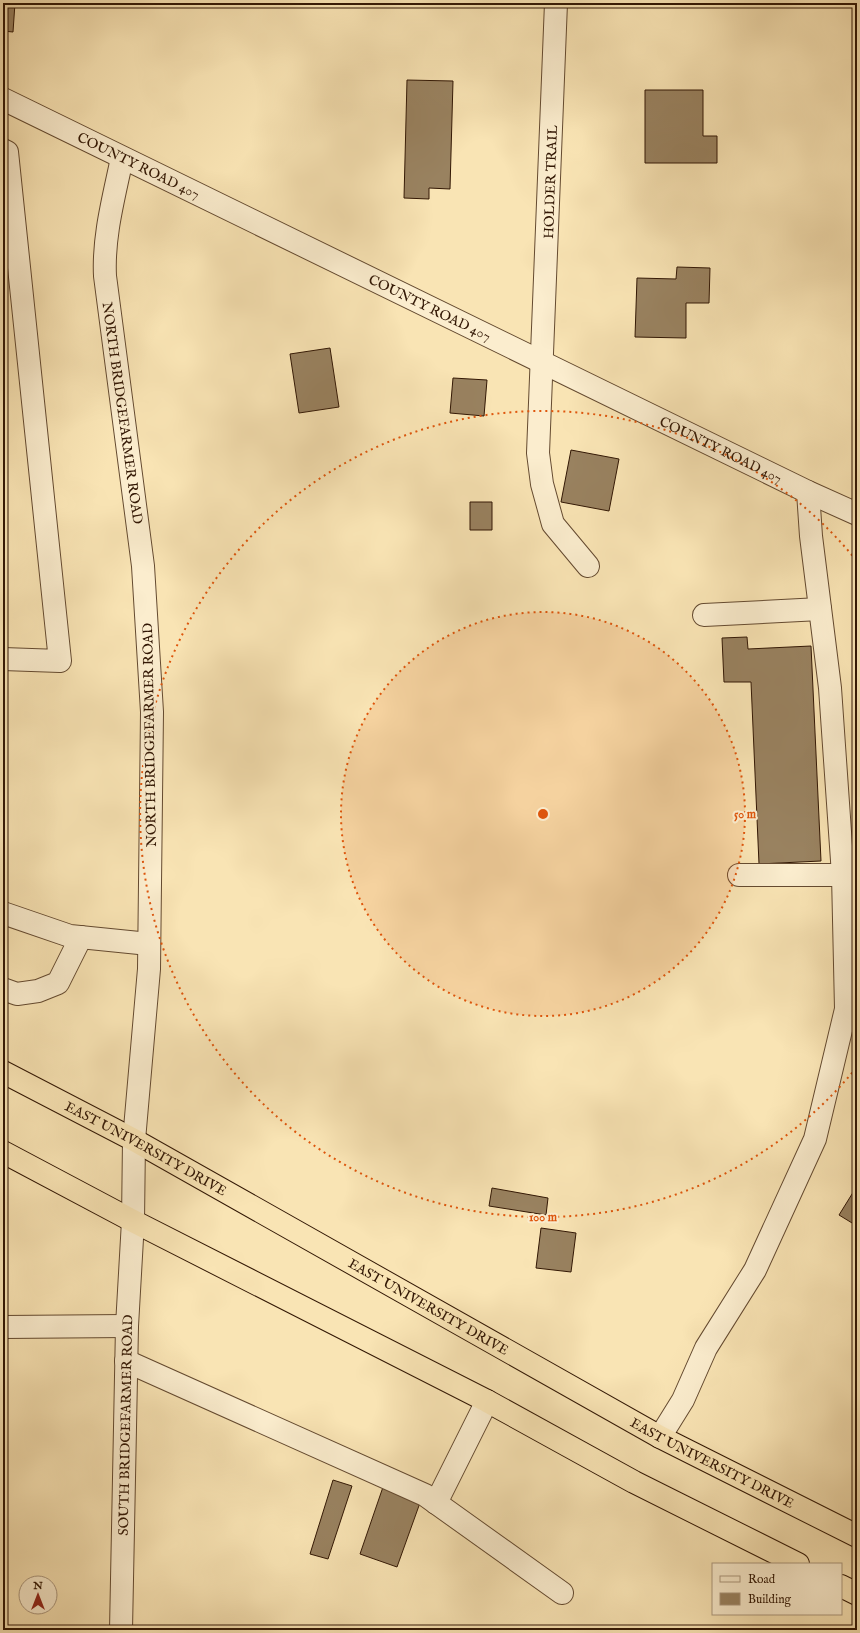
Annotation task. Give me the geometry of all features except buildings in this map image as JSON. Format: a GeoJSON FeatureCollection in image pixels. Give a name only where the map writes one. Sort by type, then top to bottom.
{"type":"FeatureCollection","features":[{"type":"Feature","properties":{"kind":"highway","name":"EAST UNIVERSITY DRIVE"},"geometry":{"type":"LineString","coordinates":[[3,1072],[134,1140],[660,1436],[857,1536]]}},
{"type":"Feature","properties":{"kind":"highway"},"geometry":{"type":"LineString","coordinates":[[3,1152],[133,1221],[487,1401],[634,1482],[796,1563]]}},
{"type":"Feature","properties":{"kind":"highway"},"geometry":{"type":"LineString","coordinates":[[842,1586],[857,1594]]}},
{"type":"Feature","properties":{"kind":"street","name":"HOLDER TRAIL"},"geometry":{"type":"LineString","coordinates":[[556,3],[538,453],[542,484],[553,524],[588,566]]}},
{"type":"Feature","properties":{"kind":"street","name":"COUNTY ROAD 407"},"geometry":{"type":"LineString","coordinates":[[3,98],[122,158],[808,492],[857,514]]}},
{"type":"Feature","properties":{"kind":"street"},"geometry":{"type":"LineString","coordinates":[[3,150],[6,152],[60,662],[3,659]]}},
{"type":"Feature","properties":{"kind":"street","name":"NORTH BRIDGEFARMER ROAD"},"geometry":{"type":"LineString","coordinates":[[122,158],[106,233],[104,262],[142,558],[148,626],[152,712],[148,977],[134,1140],[133,1221]]}},
{"type":"Feature","properties":{"kind":"street"},"geometry":{"type":"LineString","coordinates":[[660,1436],[683,1400],[706,1348],[755,1270],[815,1139],[846,1009],[843,875],[830,688],[808,492]]}},
{"type":"Feature","properties":{"kind":"street"},"geometry":{"type":"LineString","coordinates":[[704,615],[820,609]]}},
{"type":"Feature","properties":{"kind":"street"},"geometry":{"type":"LineString","coordinates":[[739,875],[843,875]]}},
{"type":"Feature","properties":{"kind":"street"},"geometry":{"type":"LineString","coordinates":[[3,913],[70,936],[149,944]]}},
{"type":"Feature","properties":{"kind":"street"},"geometry":{"type":"LineString","coordinates":[[3,989],[17,994],[38,991],[58,983],[81,937]]}},
{"type":"Feature","properties":{"kind":"street","name":"SOUTH BRIDGEFARMER ROAD"},"geometry":{"type":"LineString","coordinates":[[121,1630],[126,1360],[133,1221]]}},
{"type":"Feature","properties":{"kind":"street"},"geometry":{"type":"LineString","coordinates":[[3,1327],[127,1326]]}},
{"type":"Feature","properties":{"kind":"street"},"geometry":{"type":"LineString","coordinates":[[126,1360],[425,1495],[562,1593]]}},
{"type":"Feature","properties":{"kind":"street"},"geometry":{"type":"LineString","coordinates":[[436,1503],[487,1401]]}}]}
